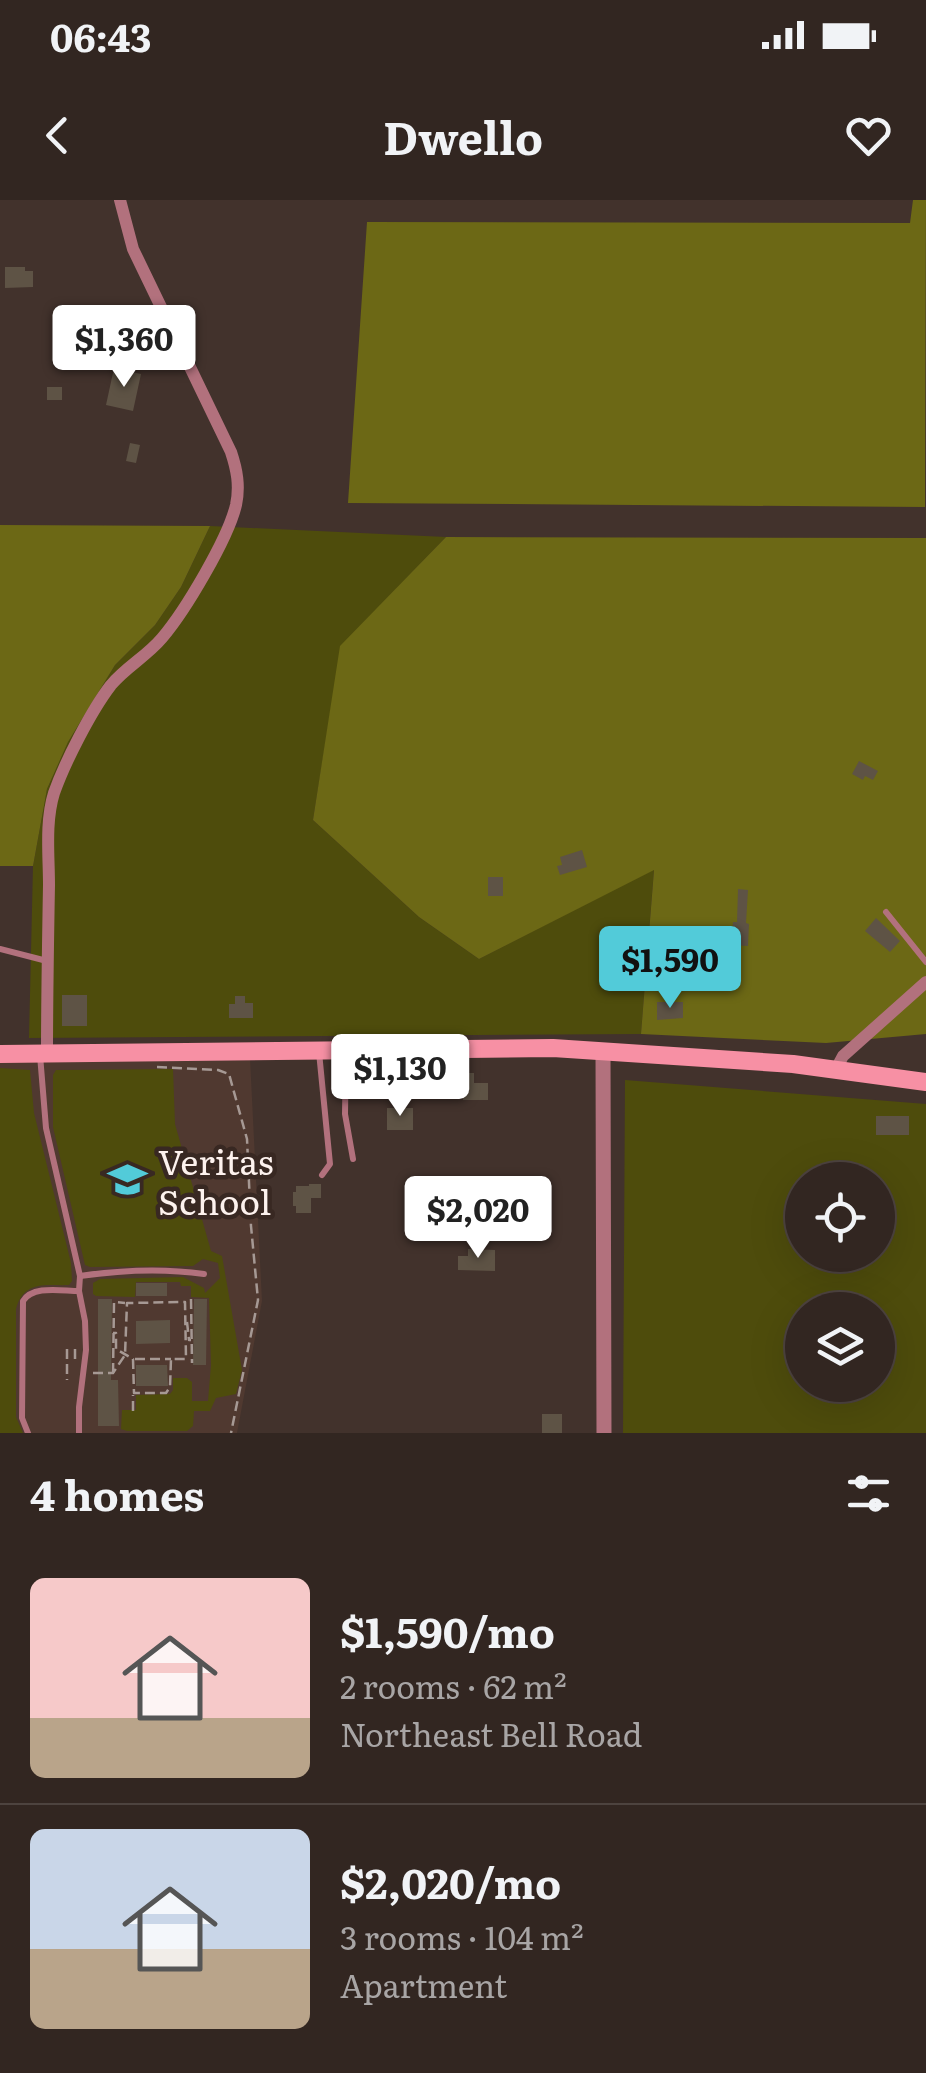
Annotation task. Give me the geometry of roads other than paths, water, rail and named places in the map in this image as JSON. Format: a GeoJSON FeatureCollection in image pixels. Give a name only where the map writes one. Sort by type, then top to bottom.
{"type":"FeatureCollection","features":[{"type":"Feature","properties":{"kind":"main road"},"geometry":{"type":"LineString","coordinates":[[0,1054],[506,1048],[750,1060],[926,1082]]}},
{"type":"Feature","properties":{"kind":"street"},"geometry":{"type":"LineString","coordinates":[[43,1054],[54,793],[103,696],[160,640],[188,602],[230,524],[238,488],[231,452],[133,248],[120,200]]}},
{"type":"Feature","properties":{"kind":"street"},"geometry":{"type":"LineString","coordinates":[[836,1069],[842,1056],[926,982]]}},
{"type":"Feature","properties":{"kind":"street"},"geometry":{"type":"LineString","coordinates":[[603,1051],[604,1433]]}},
{"type":"Feature","properties":{"kind":"lane"},"geometry":{"type":"LineString","coordinates":[[886,912],[926,962]]}},
{"type":"Feature","properties":{"kind":"lane"},"geometry":{"type":"LineString","coordinates":[[0,949],[48,961]]}},
{"type":"Feature","properties":{"kind":"lane"},"geometry":{"type":"LineString","coordinates":[[319,1050],[330,1164],[322,1175]]}},
{"type":"Feature","properties":{"kind":"lane"},"geometry":{"type":"LineString","coordinates":[[346,1050],[346,1114],[353,1159]]}},
{"type":"Feature","properties":{"kind":"lane"},"geometry":{"type":"LineString","coordinates":[[43,1054],[46,1128],[80,1276],[86,1321],[78,1433]]}},
{"type":"Feature","properties":{"kind":"lane"},"geometry":{"type":"LineString","coordinates":[[80,1276],[176,1270],[204,1274]]}},
{"type":"Feature","properties":{"kind":"lane"},"geometry":{"type":"LineString","coordinates":[[28,1433],[22,1418],[23,1301],[34,1291],[79,1291]]}},
{"type":"Feature","properties":{"kind":"place","name":"Veritas School"},"geometry":{"type":"Point","coordinates":[128,1180]}}]}
